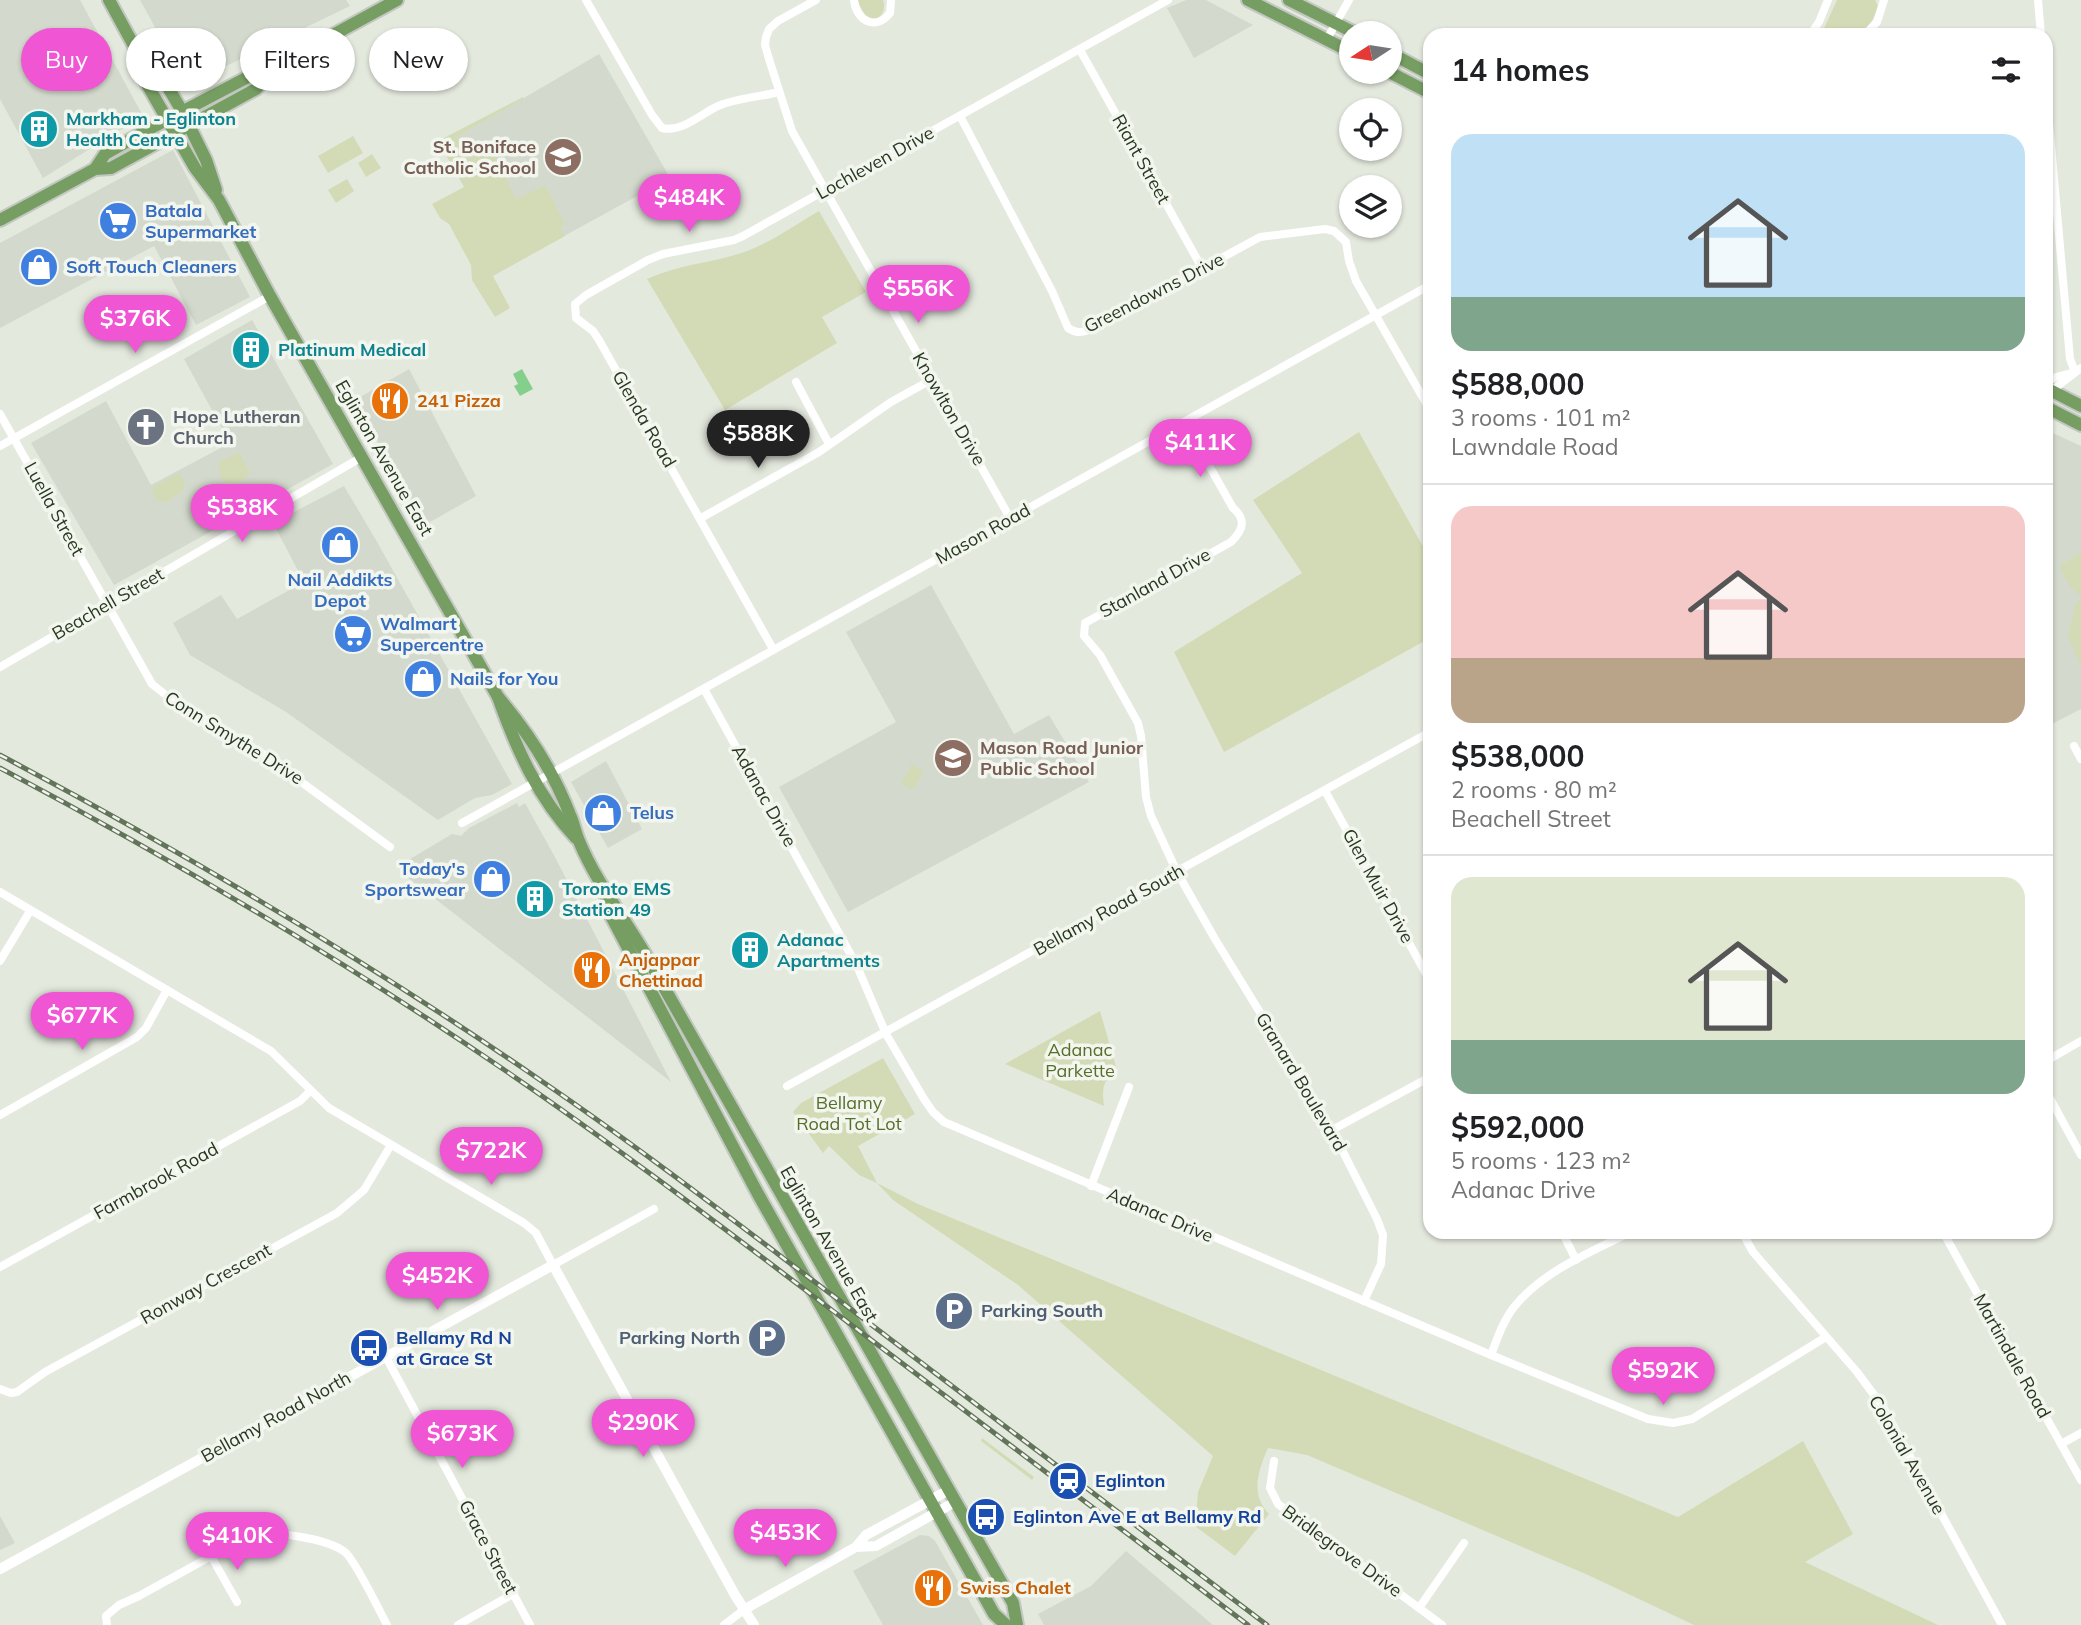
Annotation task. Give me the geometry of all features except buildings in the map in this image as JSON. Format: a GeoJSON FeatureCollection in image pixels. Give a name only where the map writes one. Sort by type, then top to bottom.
{"type":"FeatureCollection","features":[{"type":"Feature","properties":{"kind":"main road","name":"Eglinton Avenue East"},"geometry":{"type":"LineString","coordinates":[[109,0],[126,31]]}},
{"type":"Feature","properties":{"kind":"main road"},"geometry":{"type":"LineString","coordinates":[[346,28],[397,0]]}},
{"type":"Feature","properties":{"kind":"main road"},"geometry":{"type":"LineString","coordinates":[[1248,0],[1339,46]]}},
{"type":"Feature","properties":{"kind":"main road"},"geometry":{"type":"LineString","coordinates":[[1289,0],[1339,25]]}},
{"type":"Feature","properties":{"kind":"main road"},"geometry":{"type":"LineString","coordinates":[[1402,59],[1423,70]]}},
{"type":"Feature","properties":{"kind":"main road"},"geometry":{"type":"LineString","coordinates":[[1402,78],[1423,89]]}},
{"type":"Feature","properties":{"kind":"main road"},"geometry":{"type":"LineString","coordinates":[[95,169],[105,154],[240,80]]}},
{"type":"Feature","properties":{"kind":"main road","name":"Eglinton Avenue East"},"geometry":{"type":"LineString","coordinates":[[152,91],[195,168],[219,200],[270,296],[498,697],[511,735],[535,782],[559,820],[579,841]]}},
{"type":"Feature","properties":{"kind":"main road","name":"Eglinton Avenue East"},"geometry":{"type":"LineString","coordinates":[[170,91],[206,160],[219,200]]}},
{"type":"Feature","properties":{"kind":"main road"},"geometry":{"type":"LineString","coordinates":[[0,220],[95,169],[111,168],[252,91]]}},
{"type":"Feature","properties":{"kind":"main road"},"geometry":{"type":"LineString","coordinates":[[2053,392],[2081,406]]}},
{"type":"Feature","properties":{"kind":"main road"},"geometry":{"type":"LineString","coordinates":[[2053,411],[2081,425]]}},
{"type":"Feature","properties":{"kind":"main road","name":"Eglinton Avenue East"},"geometry":{"type":"LineString","coordinates":[[498,697],[521,724],[549,774],[601,884],[644,951],[1013,1604],[1017,1625]]}},
{"type":"Feature","properties":{"kind":"main road","name":"Eglinton Avenue East"},"geometry":{"type":"LineString","coordinates":[[601,884],[611,916],[751,1181],[994,1614],[1006,1625]]}},
{"type":"Feature","properties":{"kind":"street"},"geometry":{"type":"LineString","coordinates":[[586,0],[662,128],[675,128],[719,106],[779,92]]}},
{"type":"Feature","properties":{"kind":"street","name":"Knowlton Drive"},"geometry":{"type":"LineString","coordinates":[[816,0],[778,21],[769,29],[766,37],[765,45],[792,131],[1010,518]]}},
{"type":"Feature","properties":{"kind":"street"},"geometry":{"type":"LineString","coordinates":[[854,0],[859,16],[869,23],[881,22],[890,13],[891,0]]}},
{"type":"Feature","properties":{"kind":"street","name":"Lochleven Drive"},"geometry":{"type":"LineString","coordinates":[[575,304],[648,260],[663,254],[734,240],[1168,0]]}},
{"type":"Feature","properties":{"kind":"street"},"geometry":{"type":"LineString","coordinates":[[1327,39],[1349,0]]}},
{"type":"Feature","properties":{"kind":"street"},"geometry":{"type":"LineString","coordinates":[[1815,28],[1828,0]]}},
{"type":"Feature","properties":{"kind":"street"},"geometry":{"type":"LineString","coordinates":[[1871,28],[1877,22],[1884,0]]}},
{"type":"Feature","properties":{"kind":"street"},"geometry":{"type":"LineString","coordinates":[[2038,0],[2040,28]]}},
{"type":"Feature","properties":{"kind":"street","name":"Riant Street"},"geometry":{"type":"LineString","coordinates":[[1080,50],[1202,268]]}},
{"type":"Feature","properties":{"kind":"street","name":"Greendowns Drive"},"geometry":{"type":"LineString","coordinates":[[960,117],[1052,291],[1068,328],[1078,333],[1089,330],[1259,237],[1330,230],[1340,234],[1346,242],[1352,272],[1423,397]]}},
{"type":"Feature","properties":{"kind":"street"},"geometry":{"type":"LineString","coordinates":[[2053,168],[2070,359],[2078,370],[2066,382],[2053,387]]}},
{"type":"Feature","properties":{"kind":"street","name":"Mason Road"},"geometry":{"type":"LineString","coordinates":[[535,782],[1423,289]]}},
{"type":"Feature","properties":{"kind":"street"},"geometry":{"type":"LineString","coordinates":[[0,446],[270,296]]}},
{"type":"Feature","properties":{"kind":"street","name":"Glenda Road"},"geometry":{"type":"LineString","coordinates":[[575,304],[576,318],[593,331],[599,340],[774,649]]}},
{"type":"Feature","properties":{"kind":"street"},"geometry":{"type":"LineString","coordinates":[[701,519],[829,444],[891,402],[932,380]]}},
{"type":"Feature","properties":{"kind":"street"},"geometry":{"type":"LineString","coordinates":[[796,382],[829,444]]}},
{"type":"Feature","properties":{"kind":"street","name":"Luella Street"},"geometry":{"type":"LineString","coordinates":[[0,414],[107,605]]}},
{"type":"Feature","properties":{"kind":"street","name":"Stanland Drive"},"geometry":{"type":"LineString","coordinates":[[1177,872],[1151,816],[1146,797],[1142,736],[1138,723],[1100,655],[1084,636],[1083,629],[1085,623],[1095,616],[1231,542],[1239,533],[1243,520],[1233,508],[1185,423]]}},
{"type":"Feature","properties":{"kind":"street","name":"Beachell Street"},"geometry":{"type":"LineString","coordinates":[[0,667],[362,457]]}},
{"type":"Feature","properties":{"kind":"street","name":"Conn Smythe Drive"},"geometry":{"type":"LineString","coordinates":[[107,605],[152,684],[161,693],[263,754],[390,847]]}},
{"type":"Feature","properties":{"kind":"street","name":"Adanac Drive"},"geometry":{"type":"LineString","coordinates":[[704,689],[857,966],[886,1034],[924,1099],[943,1122],[1490,1355],[1648,1419],[1681,1423],[1704,1413],[1826,1337]]}},
{"type":"Feature","properties":{"kind":"street","name":"Bellamy Road South"},"geometry":{"type":"LineString","coordinates":[[787,1086],[886,1034],[1423,736]]}},
{"type":"Feature","properties":{"kind":"street"},"geometry":{"type":"LineString","coordinates":[[2074,746],[2081,759]]}},
{"type":"Feature","properties":{"kind":"street"},"geometry":{"type":"LineString","coordinates":[[462,823],[535,782]]}},
{"type":"Feature","properties":{"kind":"street","name":"Glen Muir Drive"},"geometry":{"type":"LineString","coordinates":[[1325,791],[1423,968]]}},
{"type":"Feature","properties":{"kind":"street","name":"Granard Boulevard"},"geometry":{"type":"LineString","coordinates":[[1177,872],[1332,1130],[1377,1219],[1383,1235],[1381,1264],[1364,1301]]}},
{"type":"Feature","properties":{"kind":"street"},"geometry":{"type":"LineString","coordinates":[[0,892],[271,1051],[329,1108],[524,1223],[536,1233],[754,1625]]}},
{"type":"Feature","properties":{"kind":"street"},"geometry":{"type":"LineString","coordinates":[[0,961],[30,911]]}},
{"type":"Feature","properties":{"kind":"street"},"geometry":{"type":"LineString","coordinates":[[0,1115],[138,1037],[167,990]]}},
{"type":"Feature","properties":{"kind":"street"},"geometry":{"type":"LineString","coordinates":[[2053,1057],[2081,1041]]}},
{"type":"Feature","properties":{"kind":"street"},"geometry":{"type":"LineString","coordinates":[[1332,1130],[1423,1081]]}},
{"type":"Feature","properties":{"kind":"street"},"geometry":{"type":"LineString","coordinates":[[1091,1186],[1129,1087]]}},
{"type":"Feature","properties":{"kind":"street","name":"Farmbrook Road"},"geometry":{"type":"LineString","coordinates":[[0,1267],[300,1101],[310,1091]]}},
{"type":"Feature","properties":{"kind":"street"},"geometry":{"type":"LineString","coordinates":[[2053,1104],[2081,1155]]}},
{"type":"Feature","properties":{"kind":"street","name":"Ronway Crescent"},"geometry":{"type":"LineString","coordinates":[[0,1389],[17,1392],[45,1372],[337,1213],[364,1189],[391,1145]]}},
{"type":"Feature","properties":{"kind":"street","name":"Bellamy Road North"},"geometry":{"type":"LineString","coordinates":[[0,1569],[654,1209]]}},
{"type":"Feature","properties":{"kind":"street"},"geometry":{"type":"LineString","coordinates":[[1566,1239],[1576,1260]]}},
{"type":"Feature","properties":{"kind":"street"},"geometry":{"type":"LineString","coordinates":[[1490,1355],[1513,1309],[1541,1281],[1617,1239]]}},
{"type":"Feature","properties":{"kind":"street","name":"Colonial Avenue"},"geometry":{"type":"LineString","coordinates":[[1746,1239],[1753,1252],[1857,1372],[1883,1407],[2002,1625]]}},
{"type":"Feature","properties":{"kind":"street","name":"Martindale Road"},"geometry":{"type":"LineString","coordinates":[[1947,1239],[2081,1480]]}},
{"type":"Feature","properties":{"kind":"street","name":"Grace Street"},"geometry":{"type":"LineString","coordinates":[[386,1357],[530,1625]]}},
{"type":"Feature","properties":{"kind":"street"},"geometry":{"type":"LineString","coordinates":[[2061,1444],[2081,1433]]}},
{"type":"Feature","properties":{"kind":"street","name":"Bridlegrove Drive"},"geometry":{"type":"LineString","coordinates":[[1274,1461],[1270,1488],[1278,1504],[1442,1625]]}},
{"type":"Feature","properties":{"kind":"street"},"geometry":{"type":"LineString","coordinates":[[723,1625],[745,1609],[856,1547],[866,1535],[952,1496]]}},
{"type":"Feature","properties":{"kind":"street"},"geometry":{"type":"LineString","coordinates":[[107,1625],[106,1616],[109,1611],[255,1532],[336,1546],[348,1555],[387,1625]]}},
{"type":"Feature","properties":{"kind":"street"},"geometry":{"type":"LineString","coordinates":[[1419,1608],[1464,1544]]}},
{"type":"Feature","properties":{"kind":"street"},"geometry":{"type":"LineString","coordinates":[[211,1556],[237,1602]]}},
{"type":"Feature","properties":{"kind":"street"},"geometry":{"type":"LineString","coordinates":[[458,1625],[513,1594]]}},
{"type":"Feature","properties":{"kind":"shaded area"},"geometry":{"type":"Polygon","coordinates":[[[0,0],[80,0],[95,28],[21,28],[21,91],[112,91],[112,59],[126,85],[126,91],[129,91],[143,116],[43,178],[0,99],[0,0]]]}},
{"type":"Feature","properties":{"kind":"shaded area"},"geometry":{"type":"Polygon","coordinates":[[[140,0],[346,0],[350,6],[305,28],[240,28],[240,59],[226,66],[226,28],[155,28],[140,0]]]}},
{"type":"Feature","properties":{"kind":"shaded area"},"geometry":{"type":"Polygon","coordinates":[[[1186,0],[1206,0],[1253,25],[1194,58],[1167,8],[1186,0]]]}},
{"type":"Feature","properties":{"kind":"shaded area","name":"St. Boniface Catholic School"},"geometry":{"type":"Polygon","coordinates":[[[599,54],[670,178],[524,258],[457,137],[599,54]]]}},
{"type":"Feature","properties":{"kind":"shaded area"},"geometry":{"type":"Polygon","coordinates":[[[173,150],[250,297],[196,325],[154,246],[0,328],[0,243],[173,150]]]}},
{"type":"Feature","properties":{"kind":"shaded area"},"geometry":{"type":"Polygon","coordinates":[[[252,320],[333,464],[114,585],[31,443],[106,401],[151,485],[230,443],[184,359],[252,320]]]}},
{"type":"Feature","properties":{"kind":"shaded area"},"geometry":{"type":"Polygon","coordinates":[[[409,369],[476,496],[423,526],[355,400],[409,369]]]}},
{"type":"Feature","properties":{"kind":"shaded area"},"geometry":{"type":"Polygon","coordinates":[[[522,369],[533,389],[520,396],[514,386],[518,384],[513,374],[522,369]]]}},
{"type":"Feature","properties":{"kind":"shaded area"},"geometry":{"type":"Polygon","coordinates":[[[2053,433],[2081,446],[2081,709],[2053,723],[2053,433]]]}},
{"type":"Feature","properties":{"kind":"shaded area"},"geometry":{"type":"Polygon","coordinates":[[[344,486],[512,784],[492,795],[475,798],[438,820],[286,712],[190,655],[173,623],[221,595],[237,619],[304,582],[273,523],[344,486]]]}},
{"type":"Feature","properties":{"kind":"shaded area","name":"Mason Road Junior Public School"},"geometry":{"type":"Polygon","coordinates":[[[931,585],[1014,734],[1049,715],[1089,782],[848,912],[779,787],[896,722],[846,632],[931,585]]]}},
{"type":"Feature","properties":{"kind":"shaded area"},"geometry":{"type":"Polygon","coordinates":[[[606,761],[642,829],[608,848],[571,782],[606,761]]]}},
{"type":"Feature","properties":{"kind":"shaded area"},"geometry":{"type":"Polygon","coordinates":[[[517,803],[519,807],[525,803],[556,859],[671,1082],[402,873],[411,868],[405,862],[452,834],[461,836],[469,828],[517,803]]]}},
{"type":"Feature","properties":{"kind":"shaded area"},"geometry":{"type":"Polygon","coordinates":[[[0,1516],[15,1543],[0,1550],[0,1516]]]}},
{"type":"Feature","properties":{"kind":"shaded area"},"geometry":{"type":"Polygon","coordinates":[[[920,1535],[929,1536],[935,1541],[983,1625],[883,1625],[853,1571],[920,1535]]]}},
{"type":"Feature","properties":{"kind":"shaded area"},"geometry":{"type":"Polygon","coordinates":[[[1126,1551],[1213,1625],[1044,1625],[1038,1614],[1091,1586],[1126,1551]]]}},
{"type":"Feature","properties":{"kind":"green space"},"geometry":{"type":"Polygon","coordinates":[[[857,0],[883,0],[883,12],[876,18],[867,16],[857,0]]]}},
{"type":"Feature","properties":{"kind":"green space"},"geometry":{"type":"Polygon","coordinates":[[[1837,0],[1875,0],[1878,6],[1864,28],[1824,28],[1837,0]]]}},
{"type":"Feature","properties":{"kind":"green space"},"geometry":{"type":"Polygon","coordinates":[[[523,97],[457,137],[469,159],[490,147],[516,199],[545,185],[565,224],[560,227],[565,236],[493,276],[510,308],[495,317],[472,280],[471,265],[449,224],[440,218],[432,204],[464,187],[438,141],[523,97]]]}},
{"type":"Feature","properties":{"kind":"green space"},"geometry":{"type":"Polygon","coordinates":[[[353,136],[363,153],[328,173],[318,156],[353,136]]]}},
{"type":"Feature","properties":{"kind":"green space"},"geometry":{"type":"Polygon","coordinates":[[[372,154],[381,168],[366,177],[358,163],[372,154]]]}},
{"type":"Feature","properties":{"kind":"green space"},"geometry":{"type":"Polygon","coordinates":[[[347,179],[354,191],[336,203],[328,190],[347,179]]]}},
{"type":"Feature","properties":{"kind":"green space"},"geometry":{"type":"Polygon","coordinates":[[[819,211],[866,292],[822,317],[837,343],[725,410],[647,279],[671,270],[747,251],[775,238],[819,211]]]}},
{"type":"Feature","properties":{"kind":"green space"},"geometry":{"type":"Polygon","coordinates":[[[1359,432],[1423,546],[1423,642],[1224,752],[1174,652],[1302,573],[1253,500],[1359,432]]]}},
{"type":"Feature","properties":{"kind":"green space"},"geometry":{"type":"Polygon","coordinates":[[[239,452],[250,473],[242,481],[226,483],[220,477],[219,462],[239,452]]]}},
{"type":"Feature","properties":{"kind":"green space"},"geometry":{"type":"Polygon","coordinates":[[[180,474],[184,481],[184,490],[168,501],[160,502],[154,497],[152,488],[180,474]]]}},
{"type":"Feature","properties":{"kind":"green space"},"geometry":{"type":"Polygon","coordinates":[[[2081,552],[2081,596],[2070,587],[2059,566],[2081,552]]]}},
{"type":"Feature","properties":{"kind":"green space"},"geometry":{"type":"Polygon","coordinates":[[[2081,599],[2081,667],[2068,636],[2076,603],[2081,599]]]}},
{"type":"Feature","properties":{"kind":"green space"},"geometry":{"type":"Polygon","coordinates":[[[912,764],[924,771],[913,790],[901,784],[912,764]]]}},
{"type":"Feature","properties":{"kind":"green space","name":"Adanac Parkette"},"geometry":{"type":"Polygon","coordinates":[[[1100,1011],[1117,1070],[1104,1086],[1104,1106],[1005,1064],[1100,1011]]]}},
{"type":"Feature","properties":{"kind":"green space","name":"Bellamy Road Tot Lot"},"geometry":{"type":"Polygon","coordinates":[[[883,1058],[915,1114],[858,1146],[877,1183],[859,1175],[829,1146],[823,1153],[793,1112],[801,1103],[883,1058]]]}},
{"type":"Feature","properties":{"kind":"green space"},"geometry":{"type":"Polygon","coordinates":[[[877,1183],[918,1204],[1678,1517],[1803,1441],[1853,1534],[1805,1562],[1938,1625],[1694,1625],[1588,1575],[1307,1455],[1268,1448],[1261,1465],[1258,1490],[1259,1498],[1269,1514],[1235,1556],[1195,1526],[1198,1492],[1213,1456],[1018,1285],[893,1200],[877,1183]]]}},
{"type":"Feature","properties":{"kind":"green space"},"geometry":{"type":"Polygon","coordinates":[[[982,1438],[1034,1477],[1032,1480],[981,1441],[982,1438]]]}},
{"type":"Feature","properties":{"kind":"railway"},"geometry":{"type":"LineString","coordinates":[[0,755],[208,870],[411,994],[543,1082],[697,1193],[1267,1625]]}},
{"type":"Feature","properties":{"kind":"railway"},"geometry":{"type":"LineString","coordinates":[[0,768],[129,838],[256,912],[381,988],[503,1069],[716,1222],[1248,1625]]}},
{"type":"Feature","properties":{"kind":"place","name":"Markham - Eglinton Health Centre"},"geometry":{"type":"Point","coordinates":[39,129]}},
{"type":"Feature","properties":{"kind":"place","name":"St. Boniface Catholic School"},"geometry":{"type":"Point","coordinates":[563,157]}},
{"type":"Feature","properties":{"kind":"place","name":"Batala Supermarket"},"geometry":{"type":"Point","coordinates":[118,221]}},
{"type":"Feature","properties":{"kind":"place","name":"Soft Touch Cleaners"},"geometry":{"type":"Point","coordinates":[39,267]}},
{"type":"Feature","properties":{"kind":"place","name":"Platinum Medical"},"geometry":{"type":"Point","coordinates":[251,350]}},
{"type":"Feature","properties":{"kind":"place","name":"241 Pizza"},"geometry":{"type":"Point","coordinates":[390,401]}},
{"type":"Feature","properties":{"kind":"place","name":"Hope Lutheran Church"},"geometry":{"type":"Point","coordinates":[146,427]}},
{"type":"Feature","properties":{"kind":"place","name":"Nail Addikts Depot"},"geometry":{"type":"Point","coordinates":[340,545]}},
{"type":"Feature","properties":{"kind":"place","name":"Walmart Supercentre"},"geometry":{"type":"Point","coordinates":[353,634]}},
{"type":"Feature","properties":{"kind":"place","name":"Nails for You"},"geometry":{"type":"Point","coordinates":[423,679]}},
{"type":"Feature","properties":{"kind":"place","name":"Mason Road Junior Public School"},"geometry":{"type":"Point","coordinates":[953,758]}},
{"type":"Feature","properties":{"kind":"place","name":"Telus"},"geometry":{"type":"Point","coordinates":[603,813]}},
{"type":"Feature","properties":{"kind":"place","name":"Today's Sportswear"},"geometry":{"type":"Point","coordinates":[492,879]}},
{"type":"Feature","properties":{"kind":"place","name":"Toronto EMS Station 49"},"geometry":{"type":"Point","coordinates":[535,899]}},
{"type":"Feature","properties":{"kind":"place","name":"Adanac Apartments"},"geometry":{"type":"Point","coordinates":[750,950]}},
{"type":"Feature","properties":{"kind":"place","name":"Anjappar Chettinad"},"geometry":{"type":"Point","coordinates":[592,970]}},
{"type":"Feature","properties":{"kind":"place","name":"Parking South"},"geometry":{"type":"Point","coordinates":[954,1311]}},
{"type":"Feature","properties":{"kind":"place","name":"Parking North"},"geometry":{"type":"Point","coordinates":[767,1338]}},
{"type":"Feature","properties":{"kind":"place","name":"Bellamy Rd N at Grace St"},"geometry":{"type":"Point","coordinates":[369,1348]}},
{"type":"Feature","properties":{"kind":"place","name":"Eglinton"},"geometry":{"type":"Point","coordinates":[1068,1481]}},
{"type":"Feature","properties":{"kind":"place","name":"Eglinton Ave E at Bellamy Rd"},"geometry":{"type":"Point","coordinates":[986,1517]}},
{"type":"Feature","properties":{"kind":"place","name":"Swiss Chalet"},"geometry":{"type":"Point","coordinates":[933,1588]}}]}
